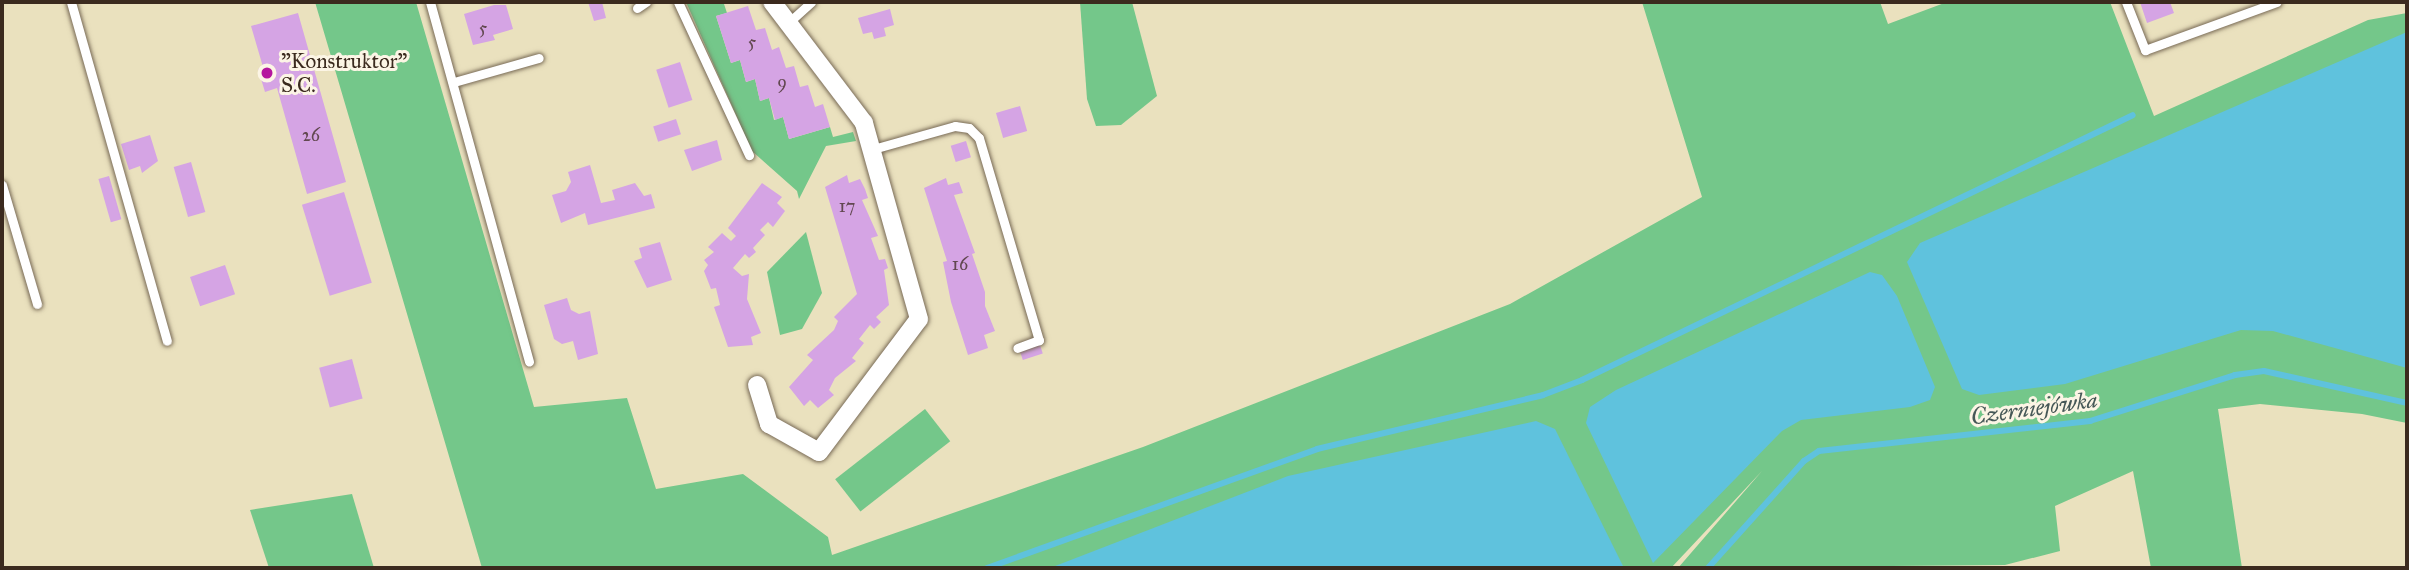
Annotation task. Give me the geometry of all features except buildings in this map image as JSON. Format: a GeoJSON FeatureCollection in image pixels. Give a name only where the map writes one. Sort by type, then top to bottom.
{"type":"FeatureCollection","features":[{"type":"Feature","properties":{"kind":"street"},"geometry":{"type":"LineString","coordinates":[[757,385],[769,424],[819,452],[919,319],[873,149],[858,113],[772,2]]}},
{"type":"Feature","properties":{"kind":"lane"},"geometry":{"type":"LineString","coordinates":[[71,2],[167,341]]}},
{"type":"Feature","properties":{"kind":"lane"},"geometry":{"type":"LineString","coordinates":[[430,2],[529,362]]}},
{"type":"Feature","properties":{"kind":"lane"},"geometry":{"type":"LineString","coordinates":[[678,2],[749,155]]}},
{"type":"Feature","properties":{"kind":"lane"},"geometry":{"type":"LineString","coordinates":[[788,23],[811,2]]}},
{"type":"Feature","properties":{"kind":"lane"},"geometry":{"type":"LineString","coordinates":[[2126,2],[2145,50],[2277,2]]}},
{"type":"Feature","properties":{"kind":"lane"},"geometry":{"type":"LineString","coordinates":[[454,82],[539,58]]}},
{"type":"Feature","properties":{"kind":"lane"},"geometry":{"type":"LineString","coordinates":[[873,149],[955,126],[969,128],[979,138],[1039,340],[1017,348]]}},
{"type":"Feature","properties":{"kind":"lane"},"geometry":{"type":"LineString","coordinates":[[2,185],[37,304]]}},
{"type":"Feature","properties":{"kind":"green space"},"geometry":{"type":"Polygon","coordinates":[[[315,2],[416,2],[534,407],[627,398],[656,489],[743,474],[828,537],[832,555],[1143,447],[1510,304],[1702,197],[1642,2],[1880,2],[1888,24],[1947,2],[2110,2],[2154,116],[2368,20],[2407,13],[2407,423],[2362,414],[2260,404],[2218,409],[2242,568],[2151,568],[2133,471],[2055,506],[2060,551],[2005,565],[1678,568],[1762,471],[1671,568],[482,568],[315,2]]]}},
{"type":"Feature","properties":{"kind":"green space"},"geometry":{"type":"Polygon","coordinates":[[[686,2],[731,2],[724,4],[727,13],[716,16],[731,63],[740,60],[746,82],[755,79],[760,101],[769,98],[774,120],[783,117],[789,139],[830,127],[833,137],[853,132],[856,141],[826,146],[799,199],[797,191],[752,151],[686,2]]]}},
{"type":"Feature","properties":{"kind":"green space"},"geometry":{"type":"Polygon","coordinates":[[[1080,2],[1132,2],[1157,96],[1121,125],[1096,126],[1087,99],[1080,2]]]}},
{"type":"Feature","properties":{"kind":"green space"},"geometry":{"type":"Polygon","coordinates":[[[806,232],[822,293],[802,329],[780,335],[767,272],[806,232]]]}},
{"type":"Feature","properties":{"kind":"green space"},"geometry":{"type":"Polygon","coordinates":[[[925,409],[950,441],[860,511],[835,479],[925,409]]]}},
{"type":"Feature","properties":{"kind":"green space"},"geometry":{"type":"Polygon","coordinates":[[[352,494],[374,568],[269,568],[250,510],[352,494]]]}},
{"type":"Feature","properties":{"kind":"water"},"geometry":{"type":"Polygon","coordinates":[[[2407,32],[2407,368],[2273,331],[2241,330],[2065,384],[1979,395],[1962,389],[1907,262],[1920,243],[2407,32]]]}},
{"type":"Feature","properties":{"kind":"water"},"geometry":{"type":"Polygon","coordinates":[[[1870,272],[1882,275],[1897,296],[1935,387],[1930,400],[1910,407],[1801,420],[1782,431],[1653,563],[1586,423],[1590,407],[1616,390],[1870,272]]]}},
{"type":"Feature","properties":{"kind":"water"},"geometry":{"type":"Polygon","coordinates":[[[1536,421],[1555,429],[1624,568],[1050,568],[1288,476],[1536,421]]]}},
{"type":"Feature","properties":{"kind":"waterway"},"geometry":{"type":"LineString","coordinates":[[987,568],[1317,449],[1543,395],[1582,380],[2133,115]]}},
{"type":"Feature","properties":{"kind":"waterway","name":"Czerniejówka"},"geometry":{"type":"LineString","coordinates":[[1708,568],[1804,461],[1819,451],[2090,421],[2235,375],[2264,371],[2407,403]]}},
{"type":"Feature","properties":{"kind":"place","name":"\"Konstruktor\" S.C."},"geometry":{"type":"Point","coordinates":[267,73]}}]}
